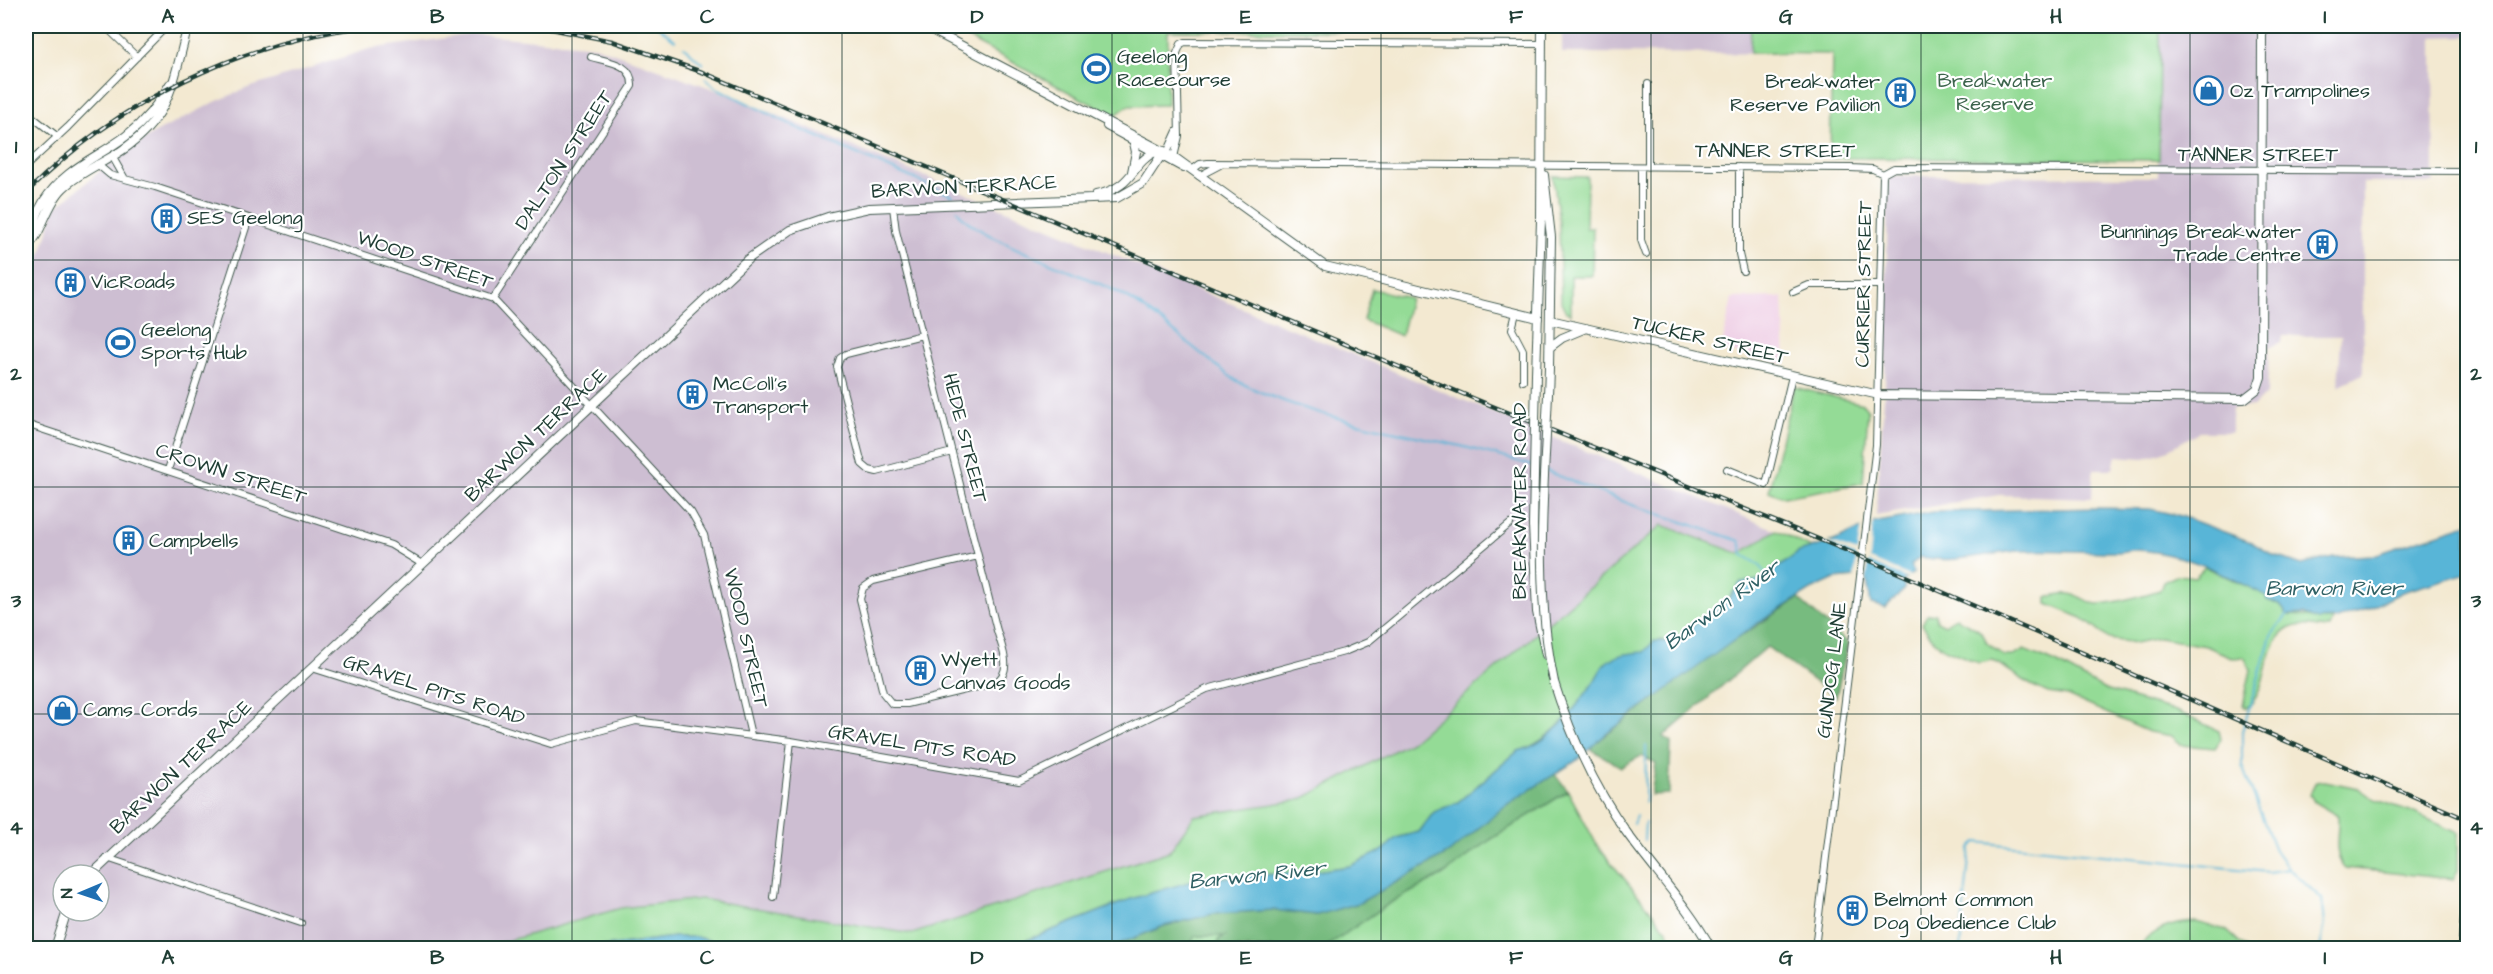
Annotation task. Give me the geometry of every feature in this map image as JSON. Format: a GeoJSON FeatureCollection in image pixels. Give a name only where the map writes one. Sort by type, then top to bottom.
{"type":"FeatureCollection","features":[{"type":"Feature","properties":{"kind":"main road"},"geometry":{"type":"LineString","coordinates":[[99,156],[112,156],[137,138],[158,116],[170,96],[188,26]]}},
{"type":"Feature","properties":{"kind":"main road"},"geometry":{"type":"LineString","coordinates":[[1541,166],[1542,26]]}},
{"type":"Feature","properties":{"kind":"main road"},"geometry":{"type":"LineString","coordinates":[[26,257],[33,223],[51,191],[74,169],[99,156],[133,131],[164,94],[177,67]]}},
{"type":"Feature","properties":{"kind":"main road"},"geometry":{"type":"LineString","coordinates":[[99,156],[112,156]]}},
{"type":"Feature","properties":{"kind":"main road","name":"BREAKWATER ROAD"},"geometry":{"type":"LineString","coordinates":[[1541,166],[1534,585],[1541,635],[1572,734],[1599,788],[1628,835],[1680,901],[1711,948]]}},
{"type":"Feature","properties":{"kind":"main road","name":"BREAKWATER ROAD"},"geometry":{"type":"LineString","coordinates":[[1541,166],[1547,188],[1551,237],[1550,346],[1541,569],[1544,617],[1554,681]]}},
{"type":"Feature","properties":{"kind":"main road","name":"TUCKER STREET"},"geometry":{"type":"LineString","coordinates":[[1538,318],[1550,320]]}},
{"type":"Feature","properties":{"kind":"street"},"geometry":{"type":"LineString","coordinates":[[105,26],[137,57]]}},
{"type":"Feature","properties":{"kind":"street"},"geometry":{"type":"LineString","coordinates":[[26,166],[58,137],[167,26]]}},
{"type":"Feature","properties":{"kind":"street","name":"TUCKER STREET"},"geometry":{"type":"LineString","coordinates":[[924,26],[1120,131],[1134,143],[1165,155],[1325,266],[1538,318]]}},
{"type":"Feature","properties":{"kind":"street"},"geometry":{"type":"LineString","coordinates":[[2260,171],[2262,26]]}},
{"type":"Feature","properties":{"kind":"street"},"geometry":{"type":"LineString","coordinates":[[1120,131],[1165,155],[1177,130],[1177,53],[1181,44],[1192,41],[1542,44]]}},
{"type":"Feature","properties":{"kind":"street","name":"DALTON STREET"},"geometry":{"type":"LineString","coordinates":[[493,299],[632,86],[631,75],[624,67],[591,57]]}},
{"type":"Feature","properties":{"kind":"street"},"geometry":{"type":"LineString","coordinates":[[1646,254],[1641,240],[1648,84]]}},
{"type":"Feature","properties":{"kind":"street"},"geometry":{"type":"LineString","coordinates":[[26,112],[58,137]]}},
{"type":"Feature","properties":{"kind":"street"},"geometry":{"type":"LineString","coordinates":[[1125,183],[1135,164],[1134,143]]}},
{"type":"Feature","properties":{"kind":"street","name":"BARWON TERRACE"},"geometry":{"type":"LineString","coordinates":[[1086,198],[1109,192],[1165,155]]}},
{"type":"Feature","properties":{"kind":"street","name":"BARWON TERRACE"},"geometry":{"type":"LineString","coordinates":[[102,863],[748,260],[790,230],[828,217],[869,208],[1086,198],[1112,199],[1128,194],[1145,181],[1165,155]]}},
{"type":"Feature","properties":{"kind":"street","name":"WOOD STREET"},"geometry":{"type":"LineString","coordinates":[[99,156],[106,173],[493,299],[691,512],[704,535],[751,735]]}},
{"type":"Feature","properties":{"kind":"street"},"geometry":{"type":"LineString","coordinates":[[112,156],[124,177]]}},
{"type":"Feature","properties":{"kind":"street","name":"TANNER STREET"},"geometry":{"type":"LineString","coordinates":[[1194,173],[1223,164],[1866,168],[1883,174],[1894,168],[2468,171]]}},
{"type":"Feature","properties":{"kind":"street"},"geometry":{"type":"LineString","coordinates":[[1739,167],[1739,254],[1743,271]]}},
{"type":"Feature","properties":{"kind":"street","name":"TUCKER STREET"},"geometry":{"type":"LineString","coordinates":[[1550,320],[1879,395],[2229,400],[2251,395],[2257,389],[2261,377],[2260,171]]}},
{"type":"Feature","properties":{"kind":"street","name":"CURRIER STREET"},"geometry":{"type":"LineString","coordinates":[[1879,395],[1883,174]]}},
{"type":"Feature","properties":{"kind":"street","name":"HEDE STREET"},"geometry":{"type":"LineString","coordinates":[[893,207],[896,231],[978,555],[1006,668],[1003,677],[994,683],[907,704],[892,704],[883,693],[860,599],[863,588],[873,581],[978,555]]}},
{"type":"Feature","properties":{"kind":"street"},"geometry":{"type":"LineString","coordinates":[[168,470],[249,218]]}},
{"type":"Feature","properties":{"kind":"street"},"geometry":{"type":"LineString","coordinates":[[1793,292],[1809,285],[1880,285]]}},
{"type":"Feature","properties":{"kind":"street"},"geometry":{"type":"LineString","coordinates":[[1516,313],[1512,329],[1523,350],[1522,381]]}},
{"type":"Feature","properties":{"kind":"street"},"geometry":{"type":"LineString","coordinates":[[1550,346],[1586,328]]}},
{"type":"Feature","properties":{"kind":"street"},"geometry":{"type":"LineString","coordinates":[[922,335],[846,354],[840,358],[837,367],[862,464],[869,470],[877,472],[952,452]]}},
{"type":"Feature","properties":{"kind":"street"},"geometry":{"type":"LineString","coordinates":[[1727,469],[1766,485],[1792,376]]}},
{"type":"Feature","properties":{"kind":"street","name":"GUNDOG LANE"},"geometry":{"type":"LineString","coordinates":[[1815,948],[1860,583],[1879,395]]}},
{"type":"Feature","properties":{"kind":"street","name":"CROWN STREET"},"geometry":{"type":"LineString","coordinates":[[26,424],[391,545],[422,564]]}},
{"type":"Feature","properties":{"kind":"street","name":"GRAVEL PITS ROAD"},"geometry":{"type":"LineString","coordinates":[[312,668],[551,744],[636,720],[791,741],[1018,781],[1207,689],[1344,652],[1368,642],[1510,524]]}},
{"type":"Feature","properties":{"kind":"street"},"geometry":{"type":"LineString","coordinates":[[773,897],[791,741]]}},
{"type":"Feature","properties":{"kind":"street"},"geometry":{"type":"LineString","coordinates":[[107,858],[301,923]]}},
{"type":"Feature","properties":{"kind":"street"},"geometry":{"type":"LineString","coordinates":[[2461,948],[2468,876]]}},
{"type":"Feature","properties":{"kind":"street"},"geometry":{"type":"LineString","coordinates":[[55,948],[63,923]]}},
{"type":"Feature","properties":{"kind":"shaded area"},"geometry":{"type":"Polygon","coordinates":[[[1562,26],[1872,26],[1832,54],[1562,53],[1562,26]]]}},
{"type":"Feature","properties":{"kind":"shaded area"},"geometry":{"type":"Polygon","coordinates":[[[1902,26],[2467,26],[2467,36],[2433,37],[2434,183],[2363,183],[2363,374],[2338,386],[2341,336],[2283,336],[2282,342],[2269,347],[2267,393],[2254,406],[2232,408],[2232,432],[2199,432],[2166,451],[2144,458],[2116,456],[2113,469],[2093,469],[2092,498],[1999,495],[1876,516],[1885,385],[1888,176],[2158,177],[2160,27],[1902,26]]]}},
{"type":"Feature","properties":{"kind":"shaded area"},"geometry":{"type":"Polygon","coordinates":[[[474,34],[595,46],[719,91],[1776,530],[1740,554],[1662,525],[1411,742],[1300,800],[1194,816],[1170,851],[912,934],[701,899],[483,948],[26,948],[26,249],[41,254],[55,208],[115,159],[153,134],[245,89],[369,49],[474,34]]]}},
{"type":"Feature","properties":{"kind":"shaded area"},"geometry":{"type":"Polygon","coordinates":[[[1783,297],[1786,364],[1721,350],[1732,298],[1783,297]]]}},
{"type":"Feature","properties":{"kind":"green space","name":"Geelong Racecourse"},"geometry":{"type":"Polygon","coordinates":[[[944,26],[1533,26],[1533,31],[1168,31],[1167,105],[1128,106],[1114,116],[944,26]]]}},
{"type":"Feature","properties":{"kind":"green space","name":"Breakwater Reserve"},"geometry":{"type":"Polygon","coordinates":[[[1751,26],[2160,27],[2159,160],[1830,158],[1832,54],[1750,53],[1751,26]]]}},
{"type":"Feature","properties":{"kind":"green space"},"geometry":{"type":"Polygon","coordinates":[[[1553,176],[1587,177],[1586,228],[1593,228],[1592,276],[1571,276],[1571,314],[1566,312],[1561,302],[1559,222],[1553,176]]]}},
{"type":"Feature","properties":{"kind":"green space"},"geometry":{"type":"Polygon","coordinates":[[[1372,289],[1410,298],[1401,336],[1363,320],[1372,289]]]}},
{"type":"Feature","properties":{"kind":"green space"},"geometry":{"type":"Polygon","coordinates":[[[1794,387],[1863,404],[1868,410],[1863,483],[1784,497],[1769,491],[1794,387]]]}},
{"type":"Feature","properties":{"kind":"green space"},"geometry":{"type":"Polygon","coordinates":[[[1662,525],[1740,554],[1776,530],[1811,548],[1825,544],[1854,577],[1845,578],[1799,552],[1761,581],[1741,582],[1725,604],[1692,626],[1682,638],[1674,642],[1660,640],[1644,653],[1605,663],[1569,716],[1543,739],[1518,751],[1458,802],[1434,812],[1419,832],[1396,838],[1384,850],[1350,866],[1303,873],[1234,876],[1192,881],[1131,899],[1007,948],[738,948],[696,937],[674,937],[591,948],[483,948],[621,908],[701,899],[912,934],[1170,851],[1194,816],[1300,800],[1411,742],[1662,525]]]}},
{"type":"Feature","properties":{"kind":"green space"},"geometry":{"type":"Polygon","coordinates":[[[2205,567],[2266,595],[2267,600],[2280,605],[2288,615],[2333,620],[2330,628],[2296,626],[2285,631],[2271,651],[2260,689],[2246,708],[2243,705],[2251,670],[2244,657],[2234,658],[2206,646],[2159,638],[2135,643],[2109,639],[2082,618],[2047,604],[2047,598],[2066,594],[2095,604],[2130,599],[2160,590],[2163,582],[2178,575],[2195,577],[2205,567]]]}},
{"type":"Feature","properties":{"kind":"green space"},"geometry":{"type":"Polygon","coordinates":[[[1798,599],[1848,643],[1836,697],[1767,647],[1663,737],[1671,742],[1669,794],[1651,795],[1656,763],[1641,756],[1621,767],[1589,748],[1719,650],[1798,599]]]}},
{"type":"Feature","properties":{"kind":"green space"},"geometry":{"type":"Polygon","coordinates":[[[1936,614],[1937,621],[1945,625],[1956,617],[1974,627],[1982,633],[1986,642],[2004,656],[2014,656],[2024,650],[2056,663],[2105,690],[2176,711],[2219,731],[2221,739],[2215,748],[2181,745],[2172,736],[2149,732],[2068,696],[2048,693],[2031,685],[1993,660],[1979,663],[1947,650],[1935,642],[1922,624],[1927,615],[1936,614]]]}},
{"type":"Feature","properties":{"kind":"green space"},"geometry":{"type":"Polygon","coordinates":[[[1555,774],[1568,791],[1490,840],[1443,875],[1390,903],[1324,948],[1218,948],[1218,940],[1225,936],[1195,936],[1189,948],[1109,948],[1164,926],[1213,914],[1273,910],[1317,915],[1359,903],[1449,853],[1506,805],[1555,774]]]}},
{"type":"Feature","properties":{"kind":"green space"},"geometry":{"type":"Polygon","coordinates":[[[2325,781],[2358,788],[2374,799],[2410,811],[2458,833],[2458,870],[2453,879],[2345,868],[2337,851],[2338,816],[2314,802],[2310,794],[2316,782],[2325,781]]]}},
{"type":"Feature","properties":{"kind":"green space"},"geometry":{"type":"Polygon","coordinates":[[[1568,791],[1598,847],[1667,930],[1676,948],[1324,948],[1390,903],[1443,875],[1490,840],[1568,791]]]}},
{"type":"Feature","properties":{"kind":"green space"},"geometry":{"type":"Polygon","coordinates":[[[2196,922],[2226,930],[2246,948],[2138,948],[2150,936],[2164,928],[2196,922]]]}},
{"type":"Feature","properties":{"kind":"green space"},"geometry":{"type":"Polygon","coordinates":[[[1245,935],[1281,948],[1135,948],[1197,936],[1245,935]]]}},
{"type":"Feature","properties":{"kind":"water","name":"Barwon River"},"geometry":{"type":"Polygon","coordinates":[[[2150,509],[2181,516],[2251,542],[2273,555],[2302,565],[2333,557],[2374,555],[2467,524],[2467,573],[2402,592],[2375,606],[2337,619],[2317,620],[2304,614],[2288,615],[2280,605],[2267,600],[2265,595],[2203,565],[2164,553],[2132,550],[2119,552],[2031,550],[1957,559],[1920,557],[1911,565],[1914,572],[1903,581],[1905,589],[1885,608],[1871,604],[1866,576],[1835,579],[1811,590],[1755,625],[1606,734],[1576,761],[1506,805],[1449,853],[1359,903],[1317,915],[1273,910],[1213,914],[1164,926],[1109,948],[1007,948],[1131,899],[1192,881],[1234,876],[1303,873],[1350,866],[1384,850],[1396,838],[1419,832],[1434,812],[1458,802],[1518,751],[1541,741],[1551,733],[1578,704],[1608,661],[1621,655],[1644,652],[1654,641],[1674,642],[1682,638],[1692,626],[1725,604],[1741,582],[1761,581],[1799,552],[1834,541],[1873,523],[1933,512],[2150,509]]]}},
{"type":"Feature","properties":{"kind":"water"},"geometry":{"type":"Polygon","coordinates":[[[674,937],[696,937],[738,948],[591,948],[674,937]]]}},
{"type":"Feature","properties":{"kind":"pier"},"geometry":{"type":"Polygon","coordinates":[[[1873,522],[1870,559],[1912,577],[1910,580],[1869,562],[1866,582],[1864,579],[1854,580],[1856,559],[1854,555],[1822,542],[1826,541],[1857,552],[1861,525],[1873,522]]]}},
{"type":"Feature","properties":{"kind":"waterway"},"geometry":{"type":"LineString","coordinates":[[657,26],[675,40]]}},
{"type":"Feature","properties":{"kind":"waterway"},"geometry":{"type":"LineString","coordinates":[[684,47],[703,64]]}},
{"type":"Feature","properties":{"kind":"waterway"},"geometry":{"type":"LineString","coordinates":[[706,78],[715,87],[800,129],[953,196]]}},
{"type":"Feature","properties":{"kind":"waterway"},"geometry":{"type":"LineString","coordinates":[[957,210],[967,221],[984,232],[1130,299],[1241,383],[1276,398],[1348,421],[1496,455],[1532,466]]}},
{"type":"Feature","properties":{"kind":"waterway"},"geometry":{"type":"LineString","coordinates":[[1546,471],[1635,506],[1740,541],[1743,555],[1760,565],[1767,578]]}},
{"type":"Feature","properties":{"kind":"waterway"},"geometry":{"type":"LineString","coordinates":[[2289,612],[2271,636],[2242,732],[2242,766],[2275,850],[2289,869],[2322,899],[2325,923],[2320,948]]}},
{"type":"Feature","properties":{"kind":"waterway"},"geometry":{"type":"LineString","coordinates":[[1645,802],[1646,746]]}},
{"type":"Feature","properties":{"kind":"waterway"},"geometry":{"type":"LineString","coordinates":[[1633,824],[1636,816]]}},
{"type":"Feature","properties":{"kind":"waterway"},"geometry":{"type":"LineString","coordinates":[[1644,840],[1645,823]]}},
{"type":"Feature","properties":{"kind":"waterway"},"geometry":{"type":"LineString","coordinates":[[1960,948],[1970,849],[1976,842],[2268,872],[2289,869]]}},
{"type":"Feature","properties":{"kind":"railway"},"geometry":{"type":"LineString","coordinates":[[26,193],[100,130],[184,81],[229,61],[275,45],[370,26]]}},
{"type":"Feature","properties":{"kind":"railway"},"geometry":{"type":"LineString","coordinates":[[536,26],[612,41],[702,72],[1475,399],[1850,552],[2468,820]]}},
{"type":"Feature","properties":{"kind":"place","name":"Geelong Racecourse"},"geometry":{"type":"Point","coordinates":[1096,68]}},
{"type":"Feature","properties":{"kind":"place","name":"Oz Trampolines"},"geometry":{"type":"Point","coordinates":[2209,91]}},
{"type":"Feature","properties":{"kind":"place","name":"Breakwater Reserve Pavilion"},"geometry":{"type":"Point","coordinates":[1901,93]}},
{"type":"Feature","properties":{"kind":"place","name":"SES Geelong"},"geometry":{"type":"Point","coordinates":[166,218]}},
{"type":"Feature","properties":{"kind":"place","name":"Bunnings Breakwater Trade Centre"},"geometry":{"type":"Point","coordinates":[2322,244]}},
{"type":"Feature","properties":{"kind":"place","name":"VicRoads"},"geometry":{"type":"Point","coordinates":[70,282]}},
{"type":"Feature","properties":{"kind":"place","name":"Geelong Sports Hub"},"geometry":{"type":"Point","coordinates":[120,342]}},
{"type":"Feature","properties":{"kind":"place","name":"McColl's Transport"},"geometry":{"type":"Point","coordinates":[692,395]}},
{"type":"Feature","properties":{"kind":"place","name":"Campbells"},"geometry":{"type":"Point","coordinates":[128,541]}},
{"type":"Feature","properties":{"kind":"place","name":"Wyett Canvas Goods"},"geometry":{"type":"Point","coordinates":[920,671]}},
{"type":"Feature","properties":{"kind":"place","name":"Cams Cords"},"geometry":{"type":"Point","coordinates":[62,710]}},
{"type":"Feature","properties":{"kind":"place","name":"Belmont Common Dog Obedience Club"},"geometry":{"type":"Point","coordinates":[1853,911]}}]}
